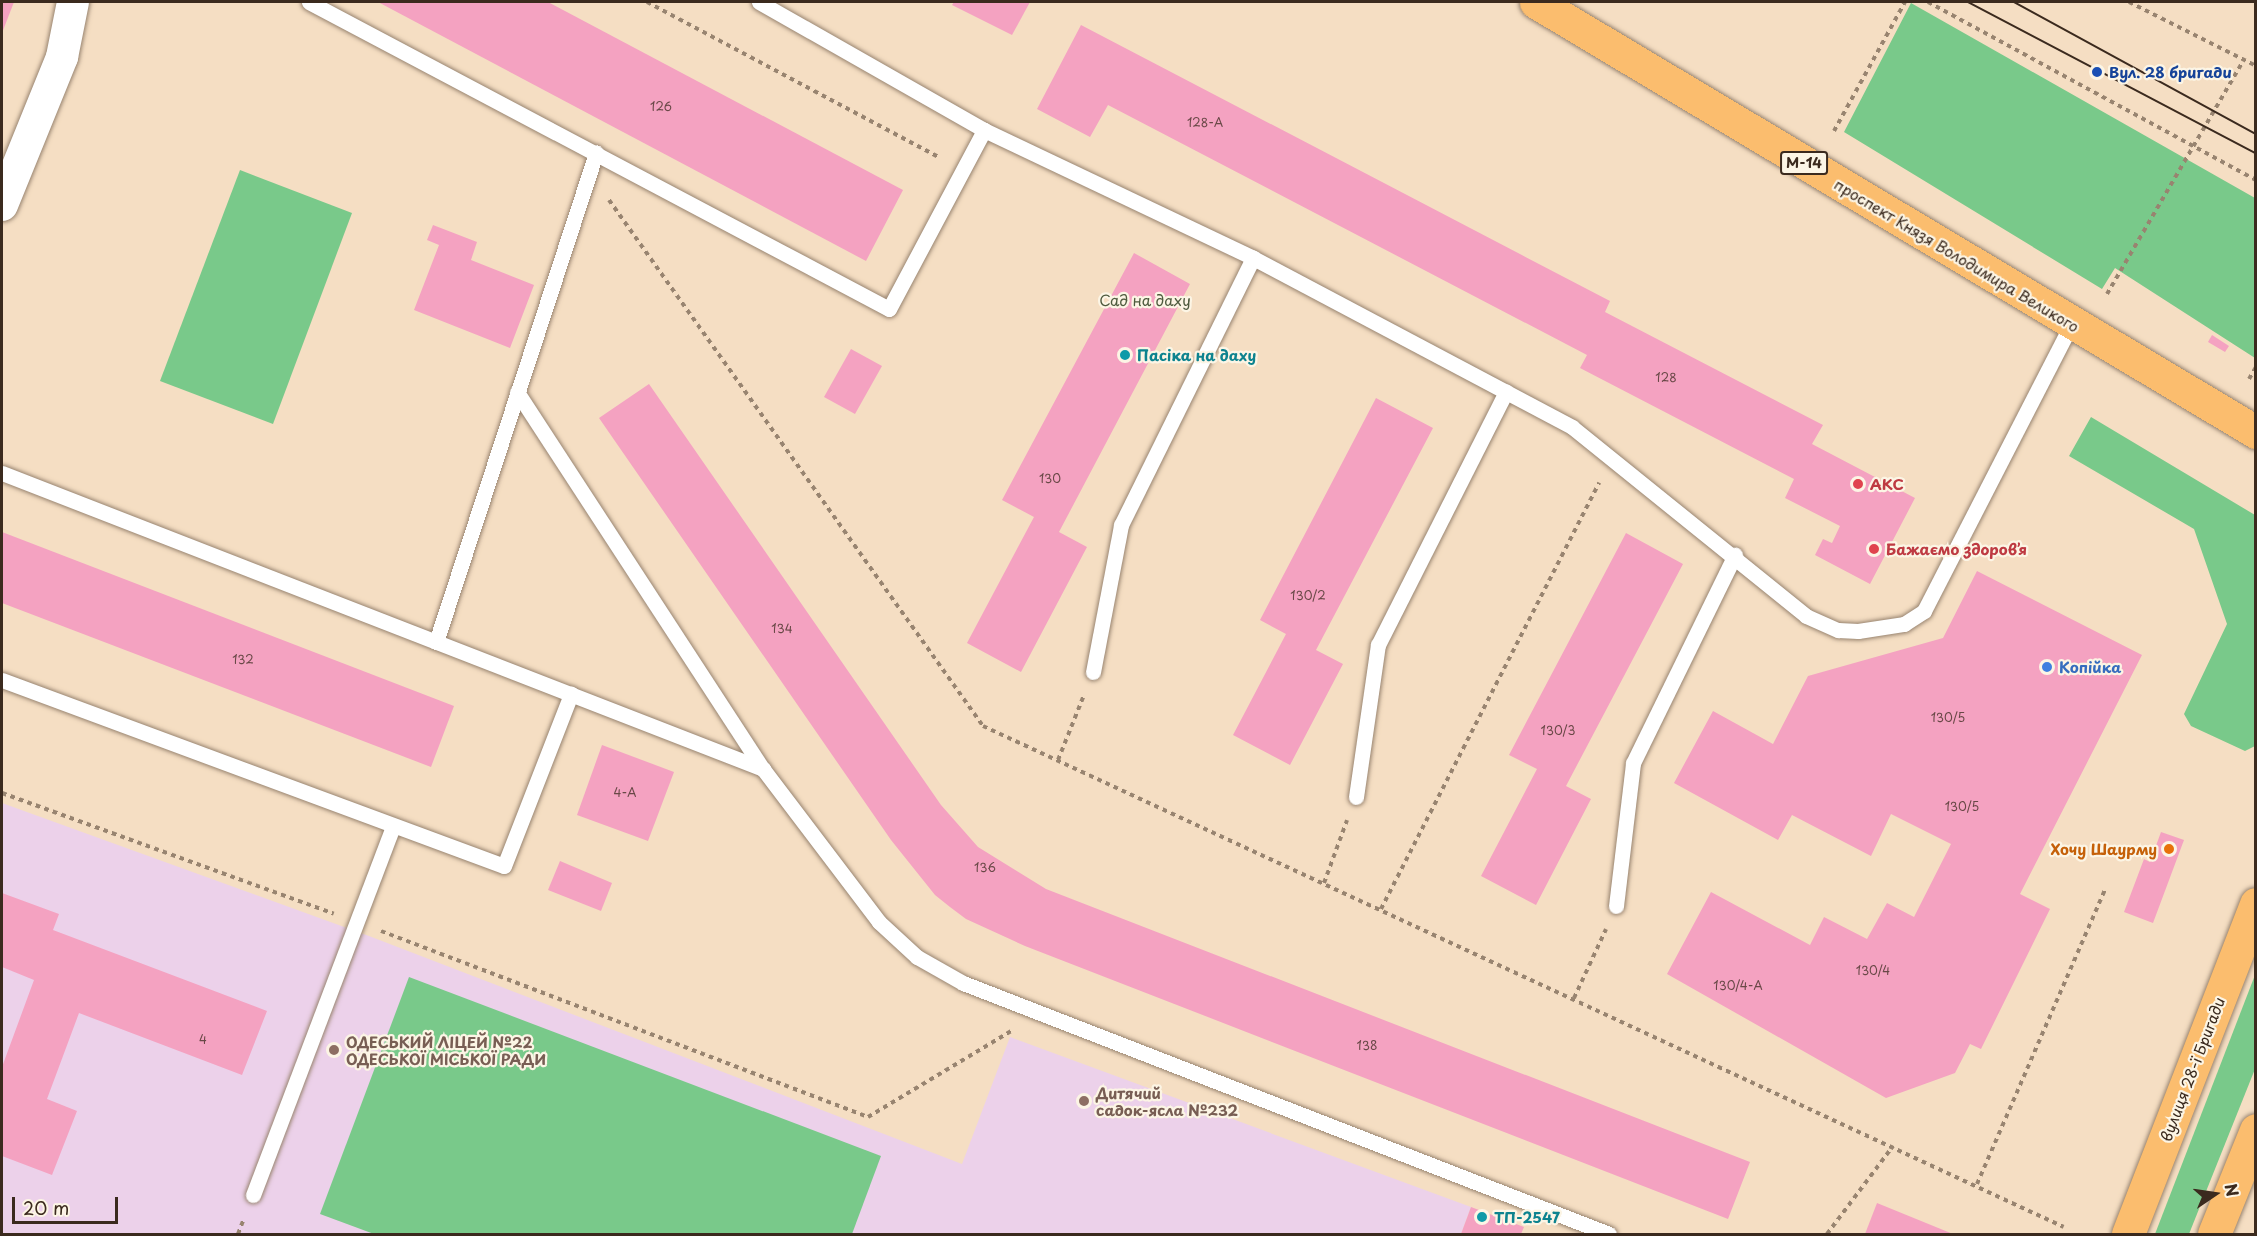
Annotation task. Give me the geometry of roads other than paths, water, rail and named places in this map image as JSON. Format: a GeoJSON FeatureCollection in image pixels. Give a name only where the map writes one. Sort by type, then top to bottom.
{"type":"FeatureCollection","features":[{"type":"Feature","properties":{"kind":"main road","name":"проспект Князя Володимира Великого"},"geometry":{"type":"LineString","coordinates":[[1536,2],[2071,325],[2256,432]]}},
{"type":"Feature","properties":{"kind":"main road","name":"вулиця 28-ї Бригади"},"geometry":{"type":"LineString","coordinates":[[2128,1234],[2256,903]]}},
{"type":"Feature","properties":{"kind":"main road"},"geometry":{"type":"LineString","coordinates":[[2214,1234],[2256,1130]]}},
{"type":"Feature","properties":{"kind":"street"},"geometry":{"type":"LineString","coordinates":[[2,206],[62,57],[73,2]]}},
{"type":"Feature","properties":{"kind":"lane"},"geometry":{"type":"LineString","coordinates":[[309,2],[888,309],[984,130]]}},
{"type":"Feature","properties":{"kind":"lane"},"geometry":{"type":"LineString","coordinates":[[759,2],[984,130],[1253,258],[1572,426],[1821,624],[1858,632],[1916,619],[1924,611],[2071,325]]}},
{"type":"Feature","properties":{"kind":"lane"},"geometry":{"type":"LineString","coordinates":[[436,642],[596,153]]}},
{"type":"Feature","properties":{"kind":"lane"},"geometry":{"type":"LineString","coordinates":[[1094,672],[1120,525],[1253,258]]}},
{"type":"Feature","properties":{"kind":"lane"},"geometry":{"type":"LineString","coordinates":[[518,392],[763,769],[879,922],[917,957],[963,983],[1609,1234]]}},
{"type":"Feature","properties":{"kind":"lane"},"geometry":{"type":"LineString","coordinates":[[1356,797],[1378,645],[1506,392]]}},
{"type":"Feature","properties":{"kind":"lane"},"geometry":{"type":"LineString","coordinates":[[2,473],[763,769]]}},
{"type":"Feature","properties":{"kind":"lane"},"geometry":{"type":"LineString","coordinates":[[1616,906],[1633,763],[1735,555]]}},
{"type":"Feature","properties":{"kind":"lane"},"geometry":{"type":"LineString","coordinates":[[2,680],[393,827],[504,866],[571,694]]}},
{"type":"Feature","properties":{"kind":"lane"},"geometry":{"type":"LineString","coordinates":[[253,1195],[393,827]]}},
{"type":"Feature","properties":{"kind":"tram line"},"geometry":{"type":"LineString","coordinates":[[1968,2],[2256,153]]}},
{"type":"Feature","properties":{"kind":"tram line"},"geometry":{"type":"LineString","coordinates":[[2014,2],[2256,134]]}},
{"type":"Feature","properties":{"kind":"place","name":"Вул. 28 бригади"},"geometry":{"type":"Point","coordinates":[2097,72]}},
{"type":"Feature","properties":{"kind":"place","name":"Пасіка на даху"},"geometry":{"type":"Point","coordinates":[1125,355]}},
{"type":"Feature","properties":{"kind":"place","name":"АКС"},"geometry":{"type":"Point","coordinates":[1858,484]}},
{"type":"Feature","properties":{"kind":"place","name":"Бажаємо здоровʼя"},"geometry":{"type":"Point","coordinates":[1874,549]}},
{"type":"Feature","properties":{"kind":"place","name":"Копійка"},"geometry":{"type":"Point","coordinates":[2047,667]}},
{"type":"Feature","properties":{"kind":"place","name":"Хочу Шаурму"},"geometry":{"type":"Point","coordinates":[2169,849]}},
{"type":"Feature","properties":{"kind":"place","name":"ОДЕСЬКИЙ ЛІЦЕЙ №22 ОДЕСЬКОЇ МІСЬКОЇ РАДИ"},"geometry":{"type":"Point","coordinates":[334,1050]}},
{"type":"Feature","properties":{"kind":"place","name":"Дитячий садок-ясла №232"},"geometry":{"type":"Point","coordinates":[1084,1101]}},
{"type":"Feature","properties":{"kind":"place","name":"ТП-2547"},"geometry":{"type":"Point","coordinates":[1482,1217]}},
{"type":"Feature","properties":{"kind":"park label","name":"Сад на даху"},"geometry":{"type":"Point","coordinates":[1145,300]}}]}
